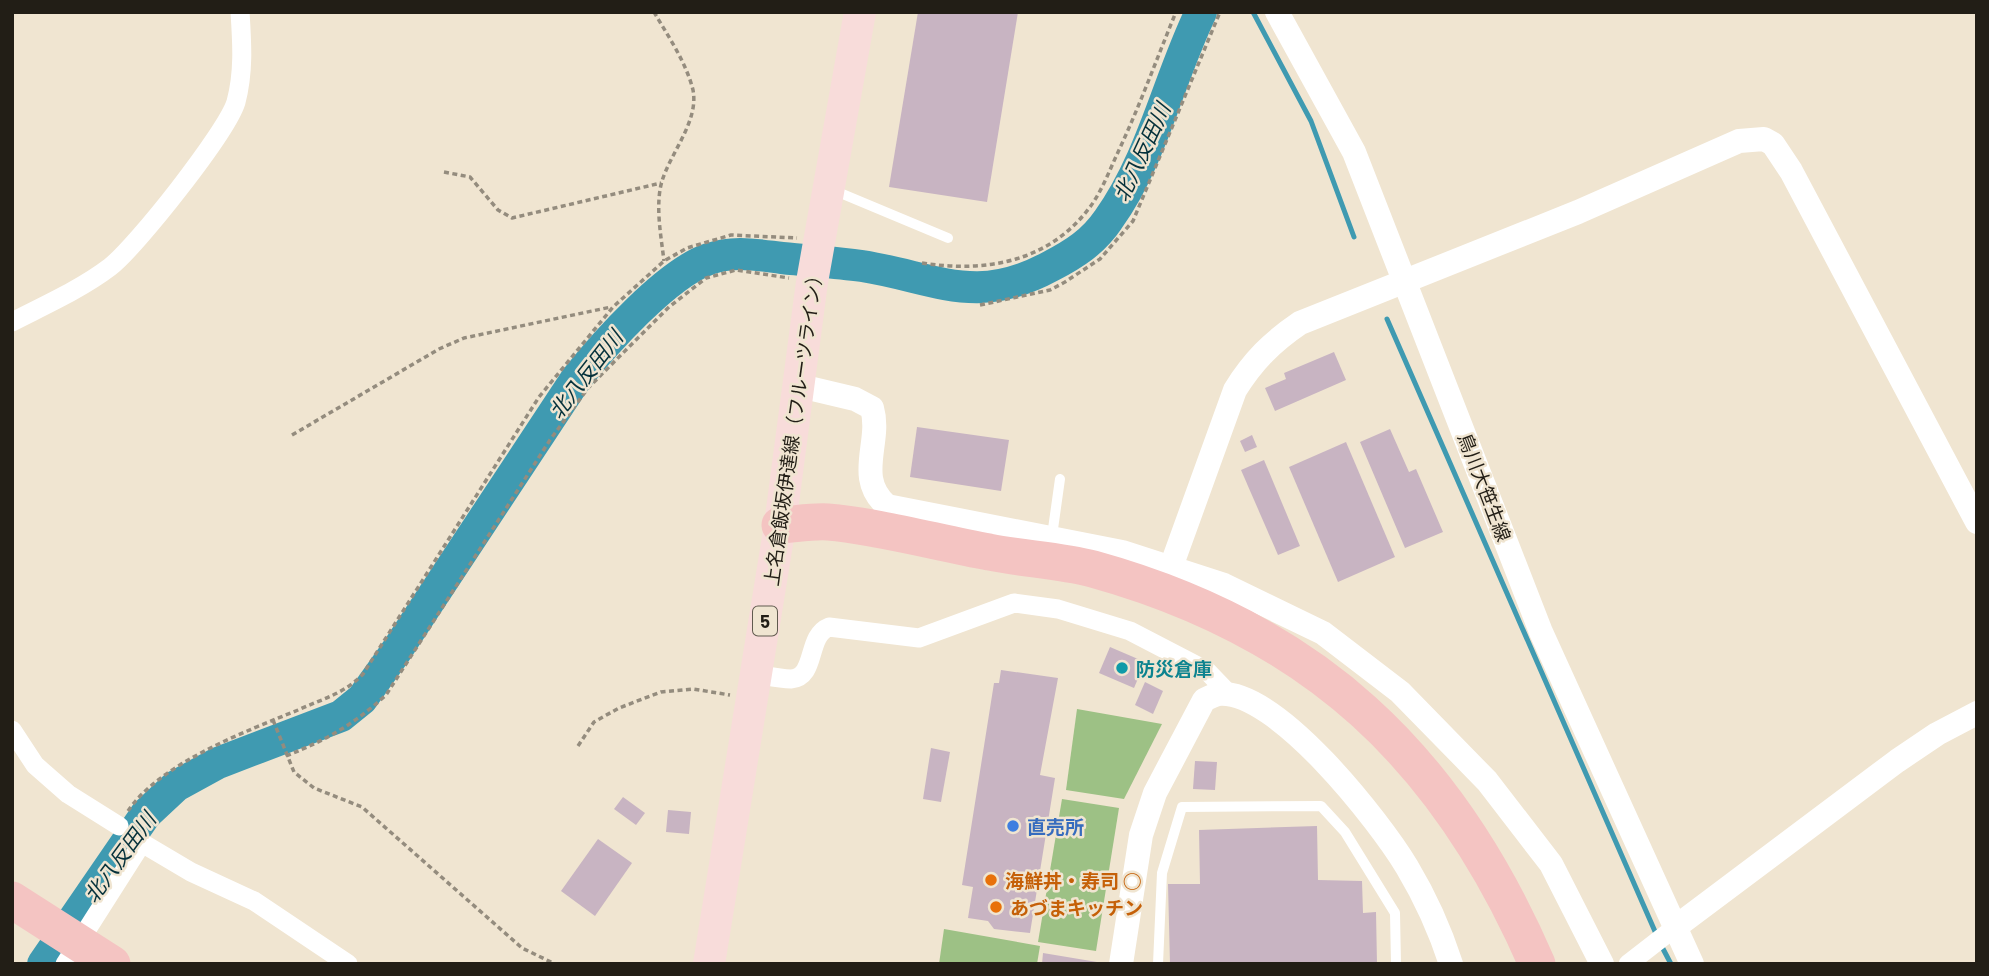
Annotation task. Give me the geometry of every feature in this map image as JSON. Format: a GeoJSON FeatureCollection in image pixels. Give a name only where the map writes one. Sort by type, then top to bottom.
{"type":"FeatureCollection","features":[{"type":"Feature","properties":{"kind":"highway"},"geometry":{"type":"LineString","coordinates":[[780,525],[827,522],[1091,569],[1177,596],[1273,644],[1344,692],[1374,718],[1431,781],[1486,862],[1527,958]]}},
{"type":"Feature","properties":{"kind":"highway"},"geometry":{"type":"LineString","coordinates":[[20,906],[88,959]]}},
{"type":"Feature","properties":{"kind":"main road","name":"上名倉飯坂伊達線（フルーツライン）"},"geometry":{"type":"LineString","coordinates":[[709,964],[780,525],[796,385],[812,279],[860,12]]}},
{"type":"Feature","properties":{"kind":"street"},"geometry":{"type":"LineString","coordinates":[[12,322],[111,266],[154,220],[200,159],[235,106],[243,50],[240,12]]}},
{"type":"Feature","properties":{"kind":"street","name":"鳥川大笹生線"},"geometry":{"type":"LineString","coordinates":[[1277,12],[1354,152],[1541,632],[1692,964]]}},
{"type":"Feature","properties":{"kind":"street"},"geometry":{"type":"LineString","coordinates":[[1171,567],[1228,410],[1251,364],[1274,341],[1300,323],[1578,212],[1722,147],[1739,141],[1764,139],[1773,144],[1791,171],[1977,522]]}},
{"type":"Feature","properties":{"kind":"street"},"geometry":{"type":"LineString","coordinates":[[796,385],[855,399],[872,408],[869,473],[874,491],[887,506],[1122,552],[1171,567],[1234,590],[1324,633],[1365,662],[1426,716],[1472,763],[1527,830],[1551,863],[1602,964]]}},
{"type":"Feature","properties":{"kind":"street"},"geometry":{"type":"LineString","coordinates":[[755,687],[800,677],[806,668],[816,637],[829,627],[919,638],[1014,603],[1058,609],[1130,631],[1208,671],[1231,696]]}},
{"type":"Feature","properties":{"kind":"street"},"geometry":{"type":"LineString","coordinates":[[1121,964],[1141,835],[1155,793],[1203,700],[1218,694],[1247,701],[1269,714],[1325,761],[1367,809],[1425,899],[1451,964]]}},
{"type":"Feature","properties":{"kind":"street"},"geometry":{"type":"LineString","coordinates":[[1628,964],[1897,761],[1937,734],[1977,713]]}},
{"type":"Feature","properties":{"kind":"street"},"geometry":{"type":"LineString","coordinates":[[12,730],[34,765],[68,794],[119,826]]}},
{"type":"Feature","properties":{"kind":"street"},"geometry":{"type":"LineString","coordinates":[[88,959],[142,843],[191,872],[254,901],[348,964]]}},
{"type":"Feature","properties":{"kind":"lane"},"geometry":{"type":"LineString","coordinates":[[829,189],[948,238]]}},
{"type":"Feature","properties":{"kind":"lane"},"geometry":{"type":"LineString","coordinates":[[1052,537],[1060,479]]}},
{"type":"Feature","properties":{"kind":"lane"},"geometry":{"type":"LineString","coordinates":[[1158,964],[1162,873],[1182,807],[1321,806],[1345,832],[1395,913],[1396,964]]}},
{"type":"Feature","properties":{"kind":"path"},"geometry":{"type":"LineString","coordinates":[[654,12],[683,63],[693,100],[689,123],[662,183],[659,202],[664,261]]}},
{"type":"Feature","properties":{"kind":"path"},"geometry":{"type":"LineString","coordinates":[[922,263],[954,268],[1000,265],[1024,258],[1073,228],[1091,205],[1114,161],[1176,12]]}},
{"type":"Feature","properties":{"kind":"path"},"geometry":{"type":"LineString","coordinates":[[980,305],[1050,290],[1065,282],[1100,259],[1133,221],[1220,12]]}},
{"type":"Feature","properties":{"kind":"path"},"geometry":{"type":"LineString","coordinates":[[444,172],[470,177],[498,209],[512,218],[662,183]]}},
{"type":"Feature","properties":{"kind":"path"},"geometry":{"type":"LineString","coordinates":[[119,826],[133,804],[162,779],[215,744],[335,696],[363,674],[539,397],[613,307],[664,261],[687,248],[716,237],[819,241]]}},
{"type":"Feature","properties":{"kind":"path"},"geometry":{"type":"LineString","coordinates":[[285,754],[335,736],[359,720],[386,695],[550,440],[588,387],[669,307],[694,285],[722,272],[751,270],[812,279]]}},
{"type":"Feature","properties":{"kind":"path"},"geometry":{"type":"LineString","coordinates":[[292,435],[439,349],[464,338],[613,307]]}},
{"type":"Feature","properties":{"kind":"path"},"geometry":{"type":"LineString","coordinates":[[578,747],[594,722],[619,708],[661,692],[755,687]]}},
{"type":"Feature","properties":{"kind":"path"},"geometry":{"type":"LineString","coordinates":[[273,720],[294,772],[313,788],[362,807],[522,948],[555,964]]}},
{"type":"Feature","properties":{"kind":"green space"},"geometry":{"type":"Polygon","coordinates":[[[1077,709],[1162,724],[1124,799],[1066,790],[1077,709]]]}},
{"type":"Feature","properties":{"kind":"green space"},"geometry":{"type":"Polygon","coordinates":[[[1062,799],[1119,808],[1096,951],[1038,942],[1062,799]]]}},
{"type":"Feature","properties":{"kind":"green space"},"geometry":{"type":"Polygon","coordinates":[[[944,929],[1040,946],[1037,964],[939,964],[944,929]]]}},
{"type":"Feature","properties":{"kind":"building"},"geometry":{"type":"Polygon","coordinates":[[[918,12],[1018,12],[987,202],[889,187],[918,12]]]}},
{"type":"Feature","properties":{"kind":"building"},"geometry":{"type":"Polygon","coordinates":[[[1334,352],[1346,380],[1275,411],[1265,388],[1286,379],[1284,373],[1334,352]]]}},
{"type":"Feature","properties":{"kind":"building"},"geometry":{"type":"Polygon","coordinates":[[[917,427],[1009,440],[1001,491],[910,477],[917,427]]]}},
{"type":"Feature","properties":{"kind":"building"},"geometry":{"type":"Polygon","coordinates":[[[1390,429],[1409,472],[1416,469],[1443,532],[1405,548],[1360,442],[1390,429]]]}},
{"type":"Feature","properties":{"kind":"building"},"geometry":{"type":"Polygon","coordinates":[[[1252,435],[1257,447],[1245,452],[1240,441],[1252,435]]]}},
{"type":"Feature","properties":{"kind":"building"},"geometry":{"type":"Polygon","coordinates":[[[1346,442],[1395,557],[1338,582],[1289,467],[1346,442]]]}},
{"type":"Feature","properties":{"kind":"building"},"geometry":{"type":"Polygon","coordinates":[[[1264,460],[1300,546],[1278,555],[1241,470],[1264,460]]]}},
{"type":"Feature","properties":{"kind":"building","name":"防災倉庫"},"geometry":{"type":"Polygon","coordinates":[[[1110,647],[1145,662],[1134,688],[1099,673],[1110,647]]]}},
{"type":"Feature","properties":{"kind":"building"},"geometry":{"type":"Polygon","coordinates":[[[1001,670],[1058,678],[1040,775],[1055,778],[1030,933],[994,929],[988,921],[968,918],[973,887],[962,885],[994,683],[999,683],[1001,670]]]}},
{"type":"Feature","properties":{"kind":"building"},"geometry":{"type":"Polygon","coordinates":[[[1145,682],[1163,691],[1153,714],[1135,705],[1145,682]]]}},
{"type":"Feature","properties":{"kind":"building"},"geometry":{"type":"Polygon","coordinates":[[[931,748],[950,752],[941,802],[923,799],[931,748]]]}},
{"type":"Feature","properties":{"kind":"building"},"geometry":{"type":"Polygon","coordinates":[[[1195,761],[1217,762],[1215,790],[1193,789],[1195,761]]]}},
{"type":"Feature","properties":{"kind":"building"},"geometry":{"type":"Polygon","coordinates":[[[623,797],[645,813],[636,825],[614,809],[623,797]]]}},
{"type":"Feature","properties":{"kind":"building"},"geometry":{"type":"Polygon","coordinates":[[[668,810],[691,812],[689,834],[666,832],[668,810]]]}},
{"type":"Feature","properties":{"kind":"building"},"geometry":{"type":"Polygon","coordinates":[[[1317,826],[1318,880],[1362,881],[1363,913],[1376,912],[1377,964],[1170,964],[1168,884],[1200,884],[1199,830],[1317,826]]]}},
{"type":"Feature","properties":{"kind":"building"},"geometry":{"type":"Polygon","coordinates":[[[598,839],[632,863],[595,916],[561,891],[598,839]]]}},
{"type":"Feature","properties":{"kind":"building"},"geometry":{"type":"Polygon","coordinates":[[[1043,953],[1097,962],[1042,964],[1043,953]]]}},
{"type":"Feature","properties":{"kind":"waterway","name":"北八反田川"},"geometry":{"type":"LineString","coordinates":[[43,964],[146,814],[176,786],[218,763],[341,716],[362,699],[576,379],[619,329],[674,279],[709,259],[736,254],[862,266],[956,286],[978,287],[1000,285],[1051,266],[1096,235],[1123,196],[1148,145],[1201,12]]}},
{"type":"Feature","properties":{"kind":"waterway"},"geometry":{"type":"LineString","coordinates":[[1253,12],[1311,121],[1354,237]]}},
{"type":"Feature","properties":{"kind":"waterway"},"geometry":{"type":"LineString","coordinates":[[1387,319],[1657,936]]}},
{"type":"Feature","properties":{"kind":"waterway"},"geometry":{"type":"LineString","coordinates":[[1661,945],[1671,964]]}},
{"type":"Feature","properties":{"kind":"place","name":"防災倉庫"},"geometry":{"type":"Point","coordinates":[1122,668]}},
{"type":"Feature","properties":{"kind":"place","name":"直売所"},"geometry":{"type":"Point","coordinates":[1013,826]}},
{"type":"Feature","properties":{"kind":"place","name":"海鮮丼・寿司 ○"},"geometry":{"type":"Point","coordinates":[991,880]}},
{"type":"Feature","properties":{"kind":"place","name":"あづまキッチン"},"geometry":{"type":"Point","coordinates":[996,907]}}]}
